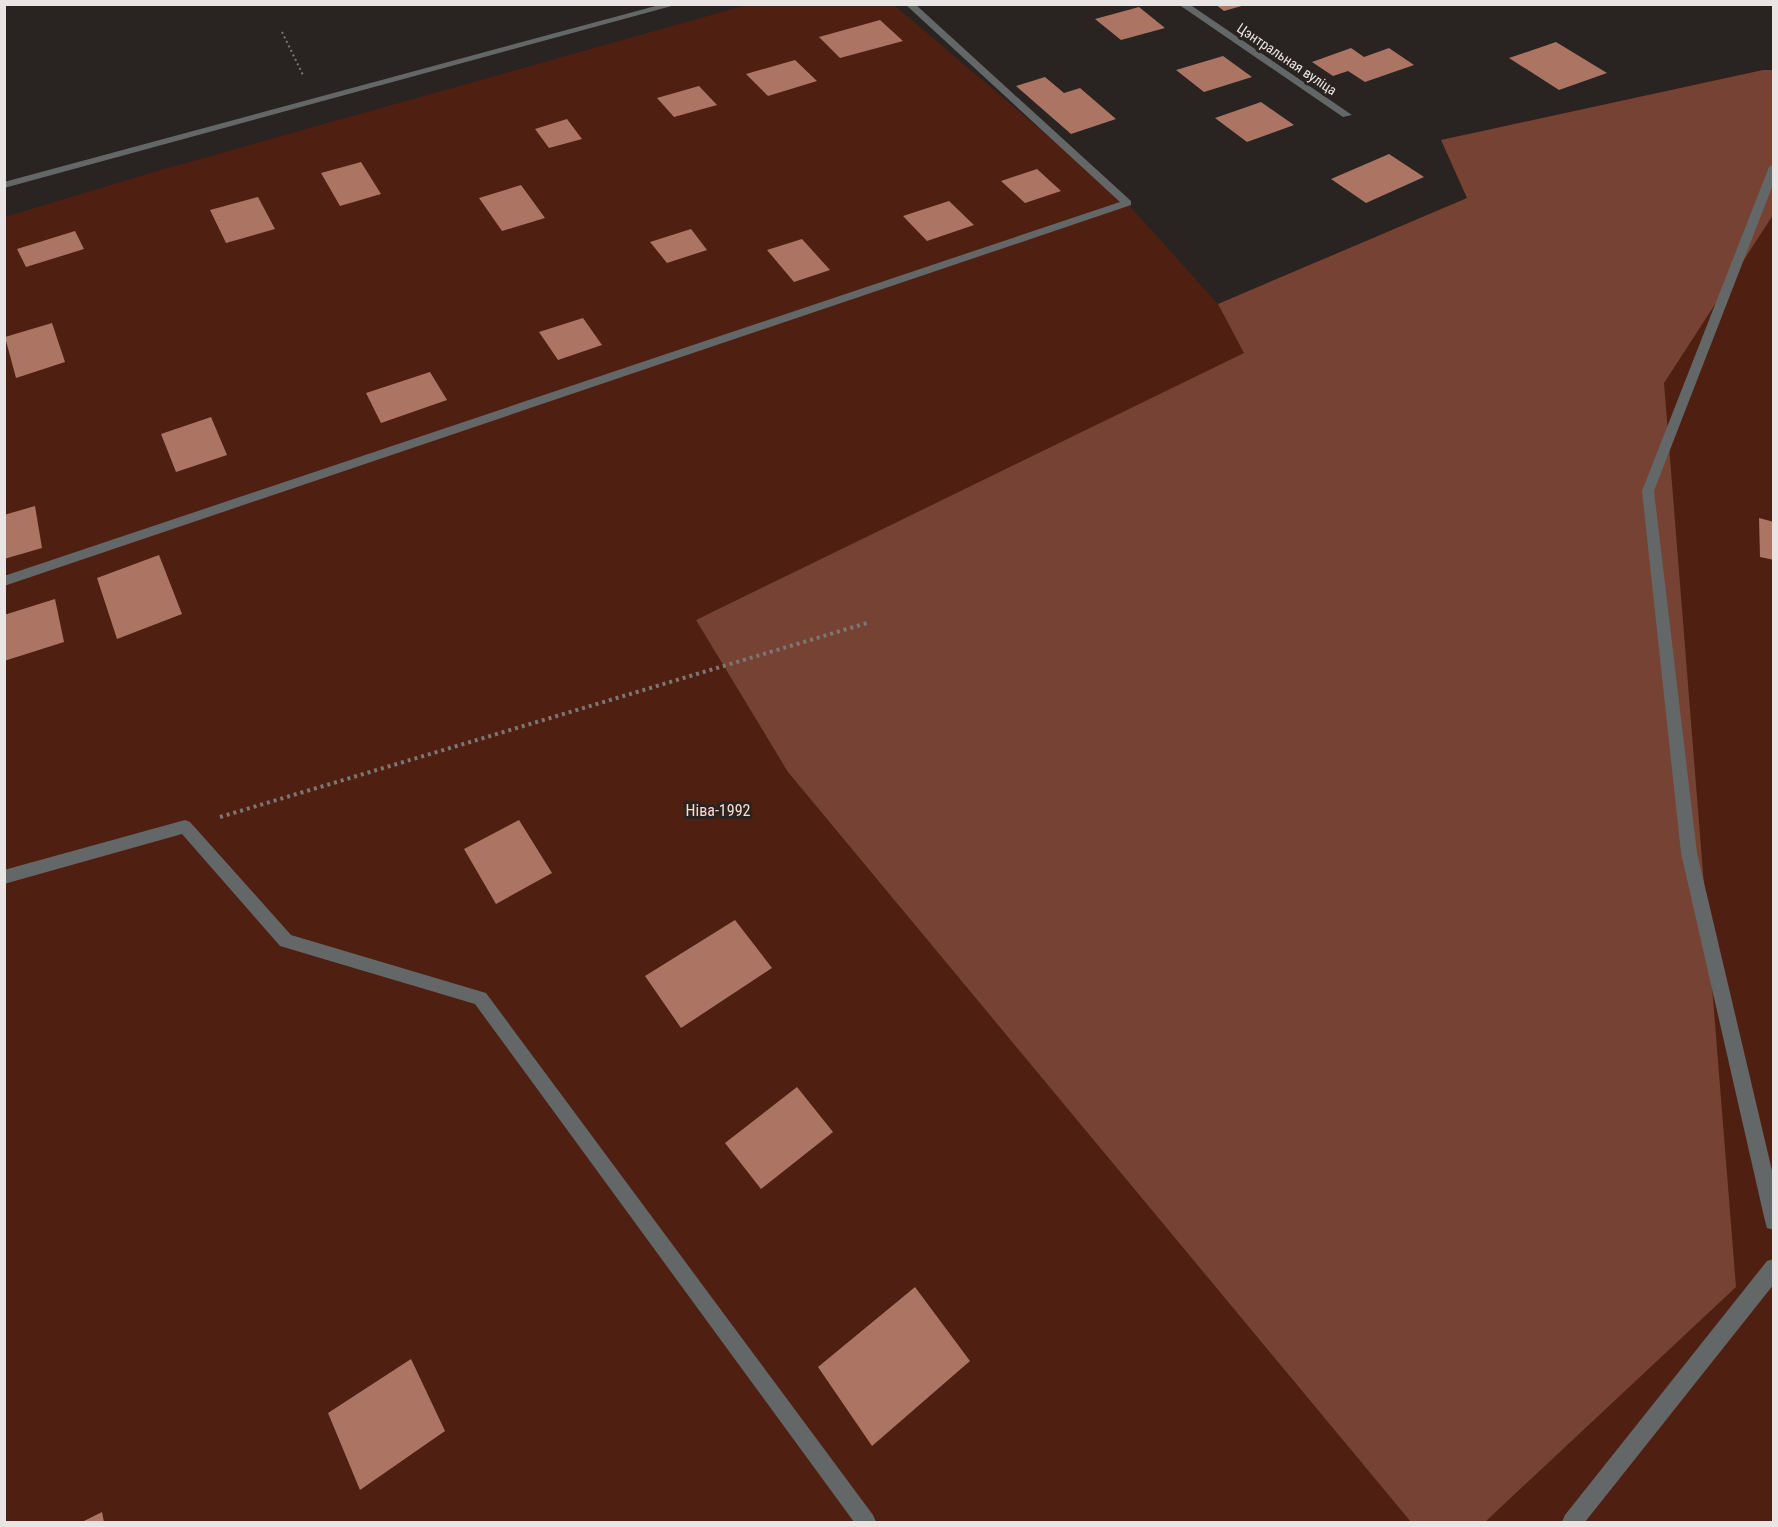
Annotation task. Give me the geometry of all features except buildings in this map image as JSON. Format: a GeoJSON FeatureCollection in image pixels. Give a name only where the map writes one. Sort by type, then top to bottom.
{"type":"FeatureCollection","features":[{"type":"Feature","properties":{"kind":"street"},"geometry":{"type":"LineString","coordinates":[[4,185],[675,4]]}},
{"type":"Feature","properties":{"kind":"street"},"geometry":{"type":"LineString","coordinates":[[4,581],[1127,203],[909,4]]}},
{"type":"Feature","properties":{"kind":"street","name":"Цэнтральная вуліца"},"geometry":{"type":"LineString","coordinates":[[1182,4],[1347,116]]}},
{"type":"Feature","properties":{"kind":"street"},"geometry":{"type":"LineString","coordinates":[[1773,167],[1648,490],[1689,853],[1773,1221]]}},
{"type":"Feature","properties":{"kind":"street"},"geometry":{"type":"LineString","coordinates":[[4,877],[184,827],[286,941],[480,998],[866,1522]]}},
{"type":"Feature","properties":{"kind":"street"},"geometry":{"type":"LineString","coordinates":[[1572,1522],[1773,1268]]}},
{"type":"Feature","properties":{"kind":"path"},"geometry":{"type":"LineString","coordinates":[[282,32],[315,100]]}},
{"type":"Feature","properties":{"kind":"path"},"geometry":{"type":"LineString","coordinates":[[184,827],[867,623]]}},
{"type":"Feature","properties":{"kind":"green space","name":"Ніва-1992"},"geometry":{"type":"Polygon","coordinates":[[[747,5],[894,5],[1127,203],[1218,304],[1467,198],[1441,140],[1763,70],[1773,72],[1773,1522],[5,1522],[5,217],[147,174],[747,5]]]}},
{"type":"Feature","properties":{"kind":"shaded area"},"geometry":{"type":"Polygon","coordinates":[[[1763,70],[1773,70],[1773,215],[1664,383],[1736,1287],[1485,1522],[1411,1522],[788,772],[696,620],[1244,353],[1218,304],[1467,198],[1441,140],[1763,70]]]}}]}
